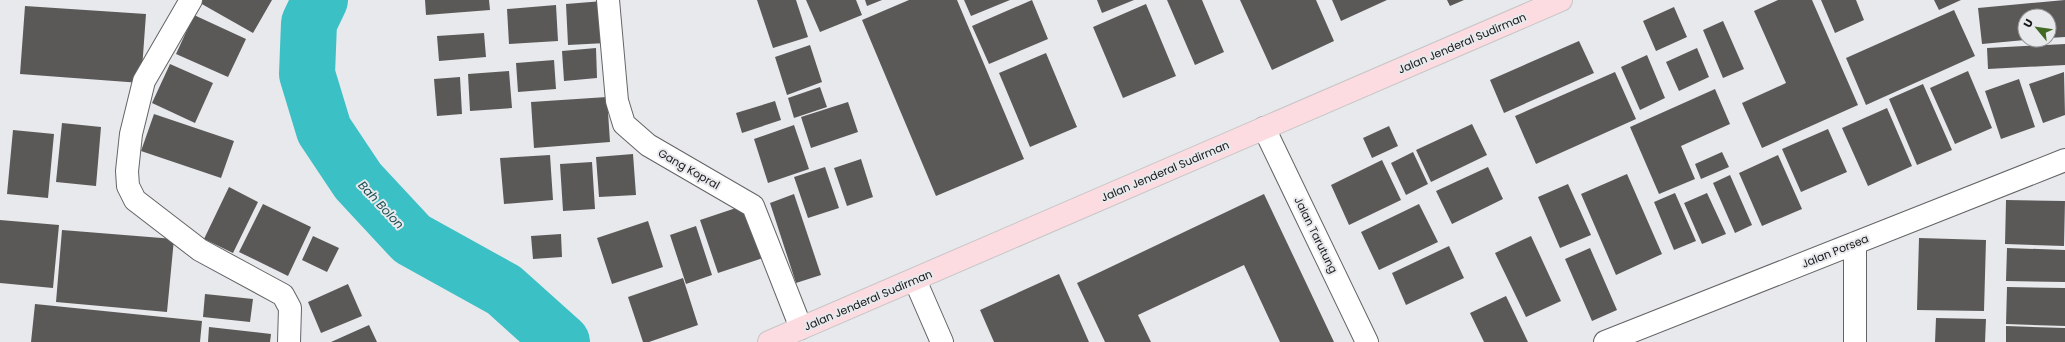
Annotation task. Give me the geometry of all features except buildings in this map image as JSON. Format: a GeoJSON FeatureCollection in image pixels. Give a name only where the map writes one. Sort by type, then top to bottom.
{"type":"FeatureCollection","features":[{"type":"Feature","properties":{"kind":"main road","name":"Jalan Jenderal Sudirman"},"geometry":{"type":"LineString","coordinates":[[769,342],[1561,0]]}},
{"type":"Feature","properties":{"kind":"street"},"geometry":{"type":"LineString","coordinates":[[191,0],[144,81],[131,134],[127,171],[128,186],[135,200],[200,250],[283,295],[290,308],[289,342]]}},
{"type":"Feature","properties":{"kind":"street","name":"Gang Kopral"},"geometry":{"type":"LineString","coordinates":[[608,0],[617,101],[624,124],[648,145],[753,206],[801,328]]}},
{"type":"Feature","properties":{"kind":"street","name":"Jalan Tarutung"},"geometry":{"type":"LineString","coordinates":[[1264,128],[1367,342]]}},
{"type":"Feature","properties":{"kind":"street","name":"Jalan Porsea"},"geometry":{"type":"LineString","coordinates":[[1605,342],[2065,160]]}},
{"type":"Feature","properties":{"kind":"street"},"geometry":{"type":"LineString","coordinates":[[1855,243],[1855,342]]}},
{"type":"Feature","properties":{"kind":"street"},"geometry":{"type":"LineString","coordinates":[[915,280],[942,342]]}},
{"type":"Feature","properties":{"kind":"waterway","name":"Bah Bolon"},"geometry":{"type":"LineString","coordinates":[[320,0],[309,23],[307,74],[324,130],[358,181],[412,239],[504,290],[562,342]]}}]}
